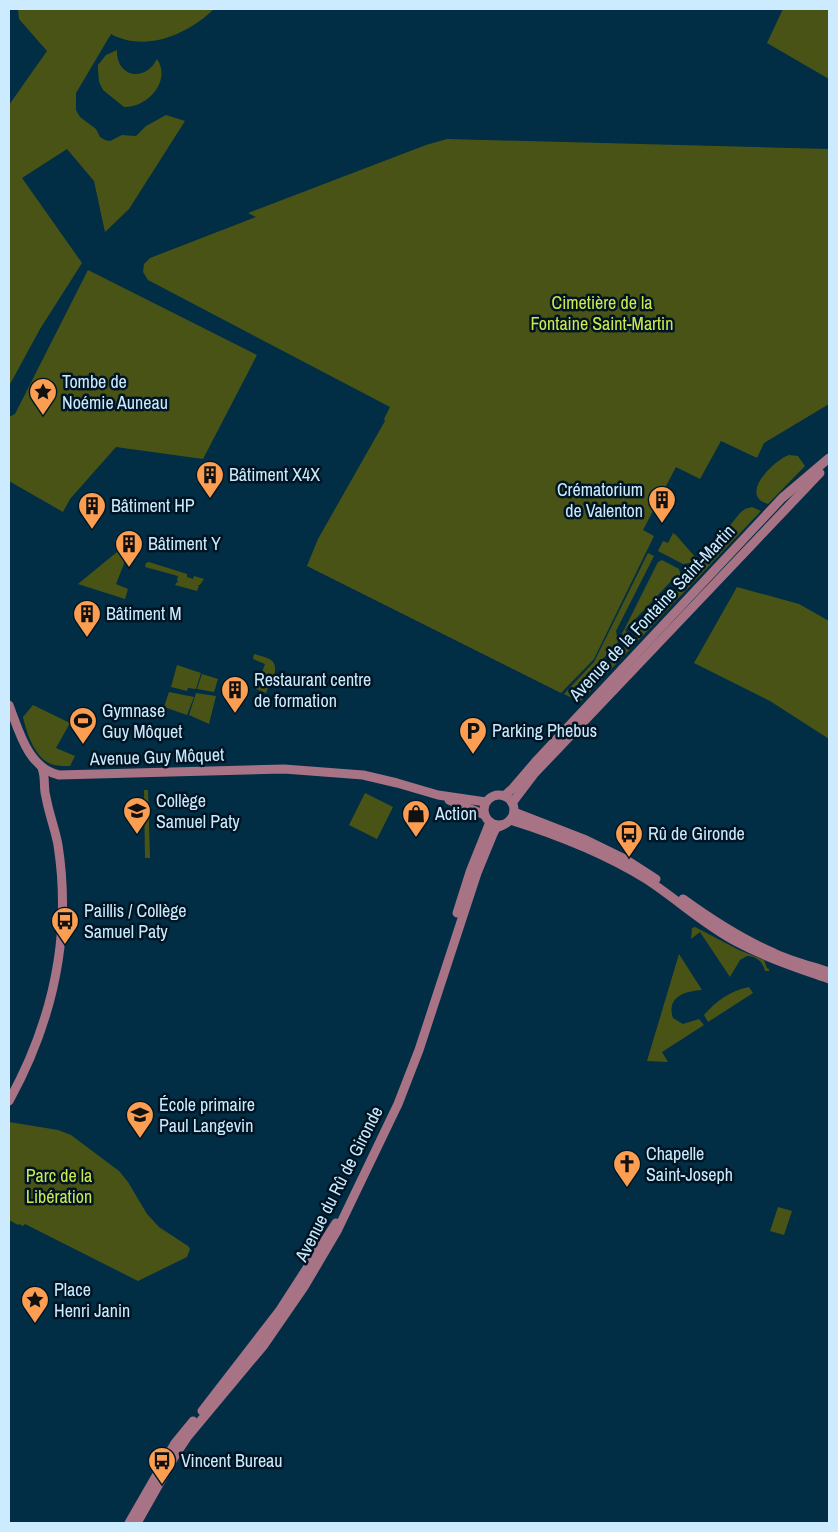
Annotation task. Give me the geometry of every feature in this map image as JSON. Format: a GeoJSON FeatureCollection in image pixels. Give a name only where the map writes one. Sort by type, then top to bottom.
{"type":"FeatureCollection","features":[{"type":"Feature","properties":{"kind":"main road","name":"Avenue de la Fontaine Saint-Martin"},"geometry":{"type":"LineString","coordinates":[[510,815],[534,774],[782,498],[829,458]]}},
{"type":"Feature","properties":{"kind":"main road","name":"Avenue de la Fontaine Saint-Martin"},"geometry":{"type":"LineString","coordinates":[[651,644],[829,464]]}},
{"type":"Feature","properties":{"kind":"main road"},"geometry":{"type":"LineString","coordinates":[[754,541],[771,520],[769,512]]}},
{"type":"Feature","properties":{"kind":"main road","name":"Avenue de la Fontaine Saint-Martin"},"geometry":{"type":"LineString","coordinates":[[504,796],[537,760],[628,669]]}},
{"type":"Feature","properties":{"kind":"main road"},"geometry":{"type":"LineString","coordinates":[[9,705],[31,756],[47,772],[45,793],[56,837],[62,900],[60,948],[51,1002],[27,1067],[9,1101]]}},
{"type":"Feature","properties":{"kind":"main road","name":"Avenue Guy Môquet"},"geometry":{"type":"LineString","coordinates":[[47,772],[66,775],[284,769],[362,775],[438,795],[486,802]]}},
{"type":"Feature","properties":{"kind":"main road","name":"Avenue Guy Môquet"},"geometry":{"type":"LineString","coordinates":[[438,795],[487,818]]}},
{"type":"Feature","properties":{"kind":"main road"},"geometry":{"type":"LineString","coordinates":[[829,972],[775,954],[739,936],[712,920],[646,872],[586,840],[510,815],[494,824],[487,818],[486,802],[492,797],[504,796],[510,815],[616,861],[648,880],[708,925],[736,942],[771,959],[829,979]]}},
{"type":"Feature","properties":{"kind":"main road","name":"Avenue du Rû de Gironde"},"geometry":{"type":"LineString","coordinates":[[137,1523],[188,1436],[264,1345],[304,1287],[337,1232],[398,1104],[419,1050],[477,873],[492,834],[510,815]]}},
{"type":"Feature","properties":{"kind":"main road","name":"Avenue du Rû de Gironde"},"geometry":{"type":"LineString","coordinates":[[129,1523],[175,1443],[205,1408],[280,1310],[301,1280],[349,1199],[394,1102],[410,1062],[487,818]]}},
{"type":"Feature","properties":{"kind":"green space"},"geometry":{"type":"Polygon","coordinates":[[[18,9],[214,9],[192,26],[166,38],[138,42],[111,34],[76,93],[76,110],[80,117],[96,129],[100,137],[105,140],[110,141],[122,135],[136,136],[146,126],[166,115],[185,121],[129,209],[105,232],[94,181],[67,149],[22,178],[82,263],[40,329],[9,386],[9,105],[47,51],[19,19],[18,9]]]}},
{"type":"Feature","properties":{"kind":"green space"},"geometry":{"type":"Polygon","coordinates":[[[783,9],[829,9],[829,79],[767,43],[783,9]]]}},
{"type":"Feature","properties":{"kind":"green space"},"geometry":{"type":"Polygon","coordinates":[[[117,50],[121,66],[132,74],[146,72],[157,59],[161,67],[161,76],[155,92],[149,98],[133,106],[124,107],[103,90],[99,82],[98,65],[106,55],[117,50]]]}},
{"type":"Feature","properties":{"kind":"green space","name":"Cimetière de la Fontaine Saint-Martin"},"geometry":{"type":"Polygon","coordinates":[[[447,139],[829,149],[829,404],[764,443],[757,458],[721,441],[700,479],[676,467],[643,530],[654,536],[594,659],[561,693],[307,566],[318,539],[385,421],[384,419],[390,407],[148,280],[143,272],[144,264],[150,258],[256,217],[248,213],[426,145],[447,139]]]}},
{"type":"Feature","properties":{"kind":"green space"},"geometry":{"type":"Polygon","coordinates":[[[88,270],[257,355],[203,459],[116,447],[70,499],[63,512],[9,481],[9,417],[15,414],[88,270]]]}},
{"type":"Feature","properties":{"kind":"green space"},"geometry":{"type":"Polygon","coordinates":[[[789,455],[798,456],[805,466],[768,504],[760,500],[757,493],[762,478],[775,464],[789,455]]]}},
{"type":"Feature","properties":{"kind":"green space"},"geometry":{"type":"Polygon","coordinates":[[[752,507],[761,511],[580,702],[564,694],[594,662],[648,553],[654,556],[616,631],[618,642],[571,695],[577,698],[683,584],[740,513],[752,507]]]}},
{"type":"Feature","properties":{"kind":"green space"},"geometry":{"type":"Polygon","coordinates":[[[673,533],[696,558],[690,563],[683,564],[658,551],[663,541],[668,543],[673,533]]]}},
{"type":"Feature","properties":{"kind":"green space"},"geometry":{"type":"Polygon","coordinates":[[[117,552],[127,556],[116,584],[128,589],[125,599],[78,584],[117,552]]]}},
{"type":"Feature","properties":{"kind":"green space"},"geometry":{"type":"Polygon","coordinates":[[[662,560],[679,569],[681,576],[678,580],[675,577],[625,630],[628,634],[624,638],[622,633],[658,562],[662,560]]]}},
{"type":"Feature","properties":{"kind":"green space"},"geometry":{"type":"Polygon","coordinates":[[[149,562],[187,574],[187,577],[193,579],[194,576],[204,579],[200,585],[197,585],[199,586],[197,591],[175,585],[177,582],[179,583],[177,580],[178,576],[145,567],[146,563],[149,562]]]}},
{"type":"Feature","properties":{"kind":"green space"},"geometry":{"type":"Polygon","coordinates":[[[737,587],[799,604],[829,621],[829,739],[770,701],[694,663],[737,587]]]}},
{"type":"Feature","properties":{"kind":"green space"},"geometry":{"type":"Polygon","coordinates":[[[254,654],[271,660],[275,665],[273,683],[269,685],[266,693],[256,689],[265,664],[253,659],[254,654]]]}},
{"type":"Feature","properties":{"kind":"green space"},"geometry":{"type":"Polygon","coordinates":[[[177,665],[201,673],[196,689],[188,688],[187,691],[171,687],[177,665]]]}},
{"type":"Feature","properties":{"kind":"green space"},"geometry":{"type":"Polygon","coordinates":[[[202,674],[218,679],[214,692],[197,689],[202,674]]]}},
{"type":"Feature","properties":{"kind":"green space"},"geometry":{"type":"Polygon","coordinates":[[[169,692],[194,697],[187,715],[164,707],[169,692]]]}},
{"type":"Feature","properties":{"kind":"green space"},"geometry":{"type":"Polygon","coordinates":[[[196,693],[216,696],[209,724],[189,715],[196,693]]]}},
{"type":"Feature","properties":{"kind":"green space"},"geometry":{"type":"Polygon","coordinates":[[[33,705],[70,723],[56,748],[75,756],[70,766],[47,762],[33,746],[23,717],[33,705]]]}},
{"type":"Feature","properties":{"kind":"green space"},"geometry":{"type":"Polygon","coordinates":[[[144,790],[148,790],[150,858],[145,858],[144,790]]]}},
{"type":"Feature","properties":{"kind":"green space"},"geometry":{"type":"Polygon","coordinates":[[[365,793],[393,807],[377,839],[349,825],[365,793]]]}},
{"type":"Feature","properties":{"kind":"green space"},"geometry":{"type":"Polygon","coordinates":[[[695,927],[739,950],[764,960],[769,971],[765,971],[761,962],[756,958],[747,956],[740,960],[730,977],[700,932],[691,939],[692,928],[695,927]]]}},
{"type":"Feature","properties":{"kind":"green space"},"geometry":{"type":"Polygon","coordinates":[[[679,954],[702,990],[678,996],[672,1005],[673,1018],[683,1024],[699,1019],[704,1025],[662,1052],[668,1062],[647,1061],[679,954]]]}},
{"type":"Feature","properties":{"kind":"green space"},"geometry":{"type":"Polygon","coordinates":[[[749,987],[753,993],[708,1022],[704,1015],[713,1005],[730,994],[749,987]]]}},
{"type":"Feature","properties":{"kind":"green space","name":"Parc de la Libération"},"geometry":{"type":"Polygon","coordinates":[[[9,1122],[58,1130],[71,1135],[119,1171],[128,1182],[147,1214],[159,1227],[188,1246],[190,1249],[187,1257],[138,1281],[25,1224],[23,1226],[18,1225],[9,1220],[9,1122]]]}},
{"type":"Feature","properties":{"kind":"green space"},"geometry":{"type":"Polygon","coordinates":[[[778,1207],[792,1211],[784,1235],[770,1231],[778,1207]]]}},
{"type":"Feature","properties":{"kind":"place","name":"Tombe de Noémie Auneau"},"geometry":{"type":"Point","coordinates":[43,416]}},
{"type":"Feature","properties":{"kind":"place","name":"Bâtiment X4X"},"geometry":{"type":"Point","coordinates":[210,499]}},
{"type":"Feature","properties":{"kind":"place","name":"Crématorium de Valenton"},"geometry":{"type":"Point","coordinates":[662,524]}},
{"type":"Feature","properties":{"kind":"place","name":"Bâtiment HP"},"geometry":{"type":"Point","coordinates":[92,530]}},
{"type":"Feature","properties":{"kind":"place","name":"Bâtiment Y"},"geometry":{"type":"Point","coordinates":[129,568]}},
{"type":"Feature","properties":{"kind":"place","name":"Bâtiment M"},"geometry":{"type":"Point","coordinates":[87,638]}},
{"type":"Feature","properties":{"kind":"place","name":"Restaurant centre de formation"},"geometry":{"type":"Point","coordinates":[235,714]}},
{"type":"Feature","properties":{"kind":"place","name":"Gymnase Guy Môquet"},"geometry":{"type":"Point","coordinates":[83,745]}},
{"type":"Feature","properties":{"kind":"place","name":"Parking Phebus"},"geometry":{"type":"Point","coordinates":[473,755]}},
{"type":"Feature","properties":{"kind":"place","name":"Collège Samuel Paty"},"geometry":{"type":"Point","coordinates":[137,835]}},
{"type":"Feature","properties":{"kind":"place","name":"Action"},"geometry":{"type":"Point","coordinates":[416,838]}},
{"type":"Feature","properties":{"kind":"place","name":"Rû de Gironde"},"geometry":{"type":"Point","coordinates":[629,858]}},
{"type":"Feature","properties":{"kind":"place","name":"Paillis / Collège Samuel Paty"},"geometry":{"type":"Point","coordinates":[65,945]}},
{"type":"Feature","properties":{"kind":"place","name":"École primaire Paul Langevin"},"geometry":{"type":"Point","coordinates":[140,1139]}},
{"type":"Feature","properties":{"kind":"place","name":"Chapelle Saint-Joseph"},"geometry":{"type":"Point","coordinates":[627,1188]}},
{"type":"Feature","properties":{"kind":"place","name":"Place Henri Janin"},"geometry":{"type":"Point","coordinates":[35,1324]}},
{"type":"Feature","properties":{"kind":"place","name":"Vincent Bureau"},"geometry":{"type":"Point","coordinates":[162,1485]}}]}
